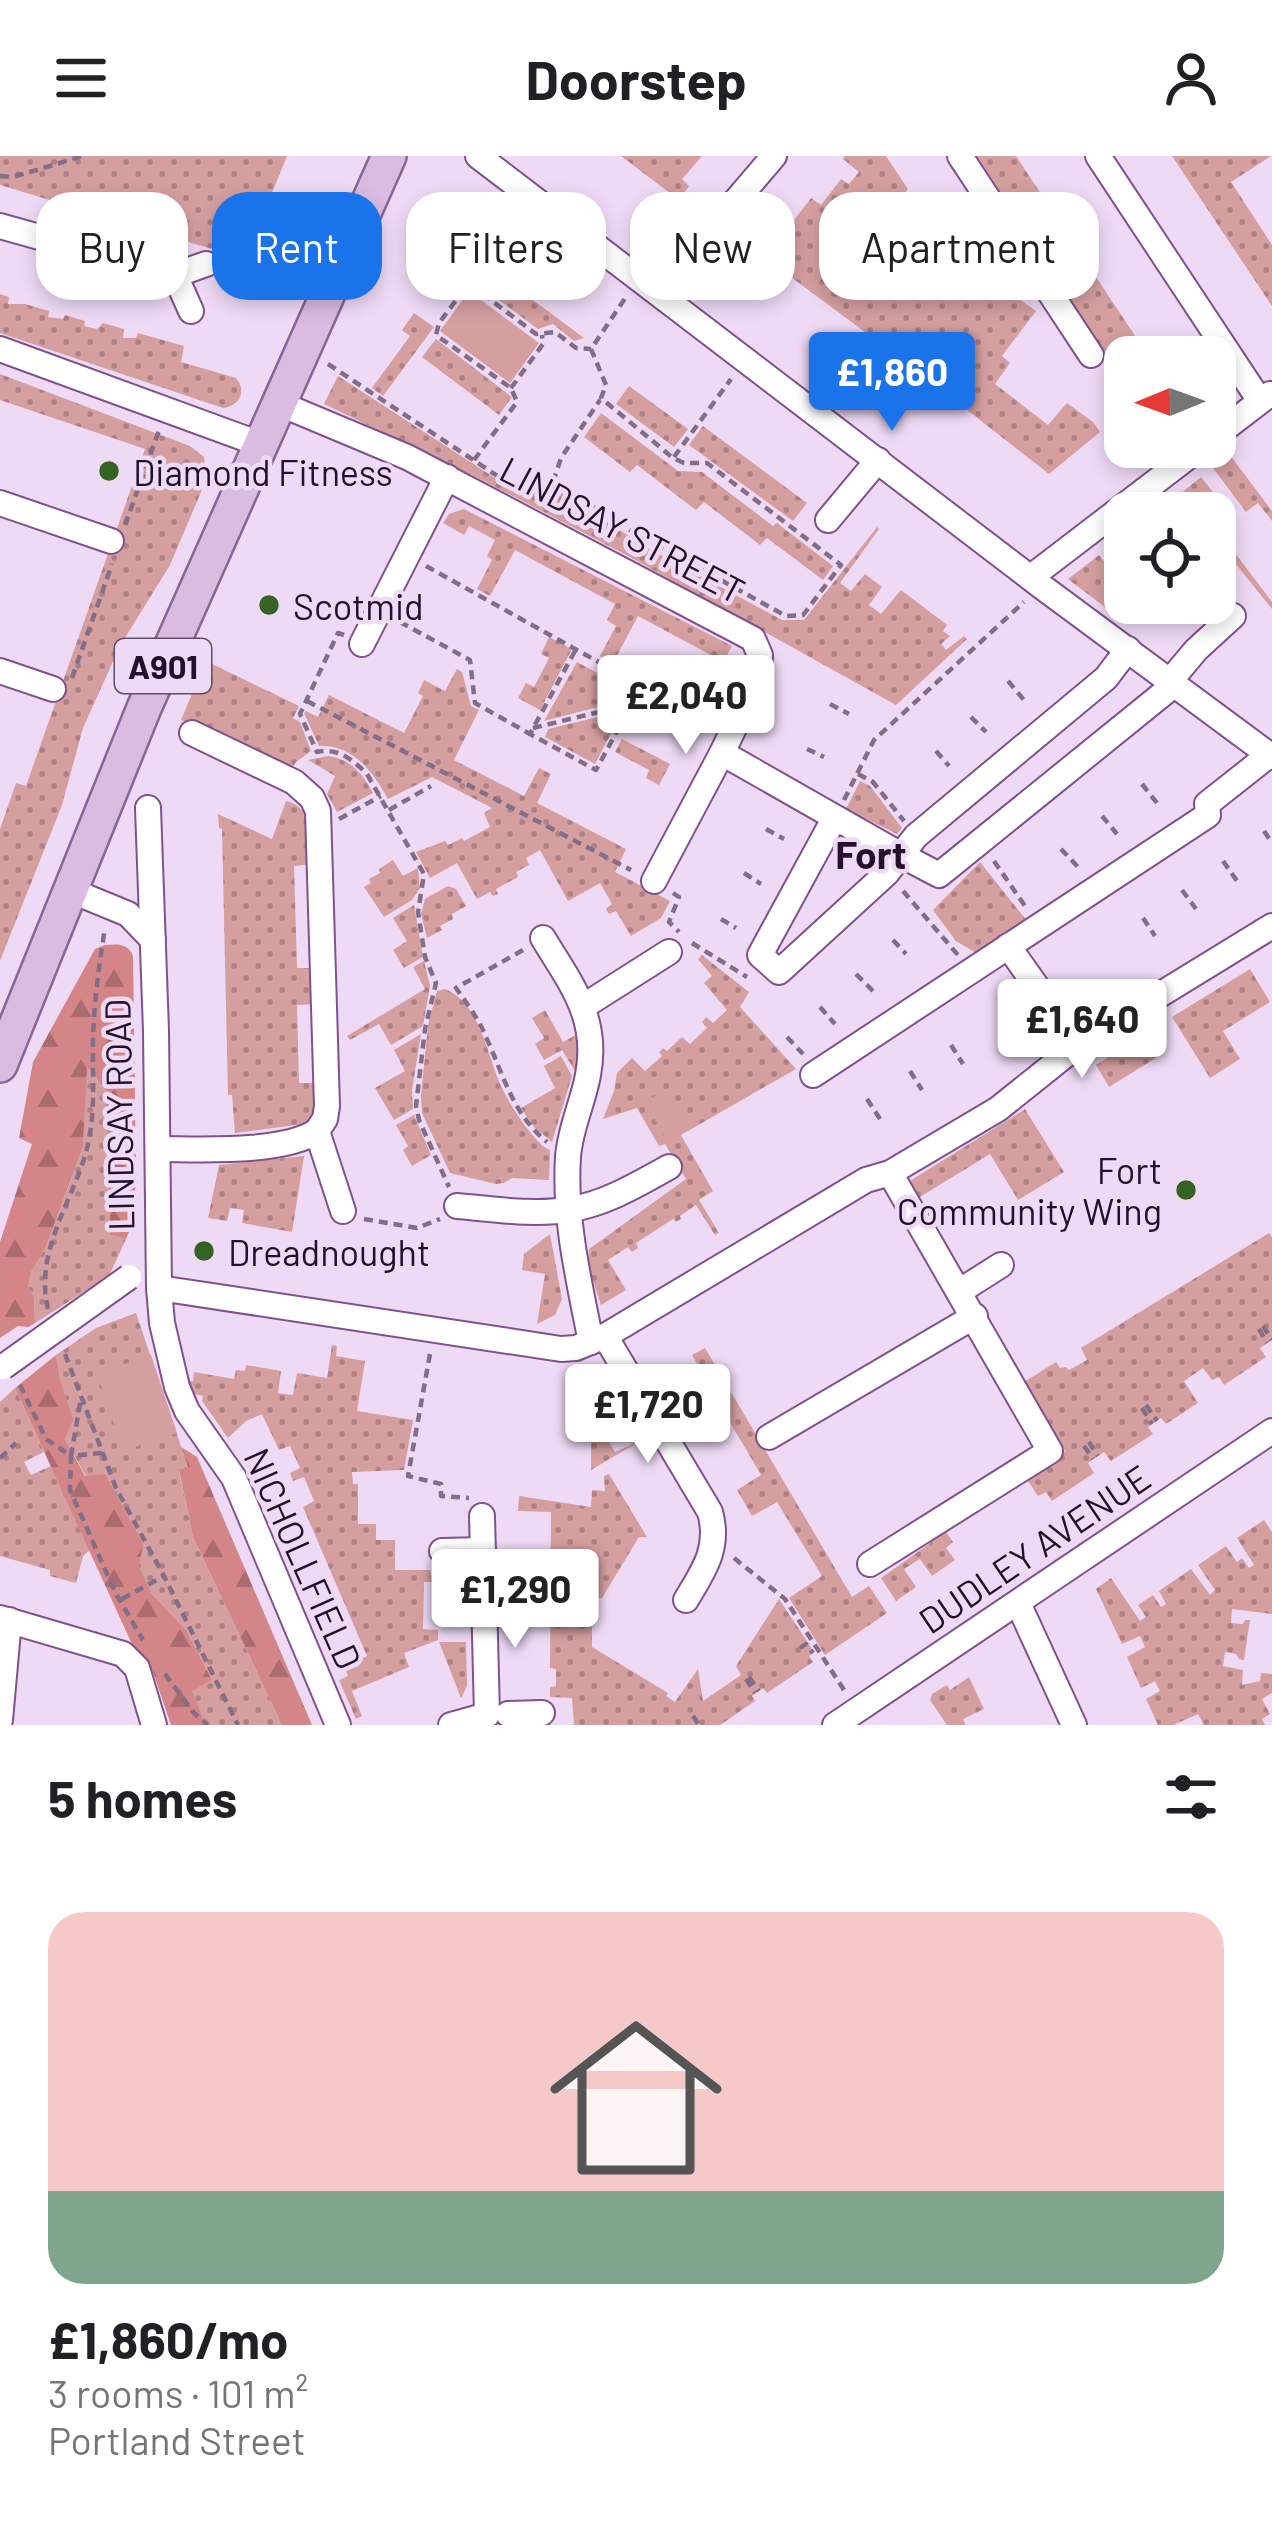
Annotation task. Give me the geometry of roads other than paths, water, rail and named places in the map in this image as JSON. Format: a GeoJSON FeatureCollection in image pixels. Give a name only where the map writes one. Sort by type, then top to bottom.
{"type":"FeatureCollection","features":[{"type":"Feature","properties":{"kind":"main road","name":"A901"},"geometry":{"type":"LineString","coordinates":[[0,1065],[144,708],[389,156]]}},
{"type":"Feature","properties":{"kind":"street"},"geometry":{"type":"LineString","coordinates":[[478,156],[630,271]]}},
{"type":"Feature","properties":{"kind":"street"},"geometry":{"type":"LineString","coordinates":[[739,192],[774,156]]}},
{"type":"Feature","properties":{"kind":"street"},"geometry":{"type":"LineString","coordinates":[[960,156],[1091,356]]}},
{"type":"Feature","properties":{"kind":"street"},"geometry":{"type":"LineString","coordinates":[[1098,156],[1266,397],[1236,420]]}},
{"type":"Feature","properties":{"kind":"street"},"geometry":{"type":"LineString","coordinates":[[0,226],[36,232]]}},
{"type":"Feature","properties":{"kind":"street"},"geometry":{"type":"LineString","coordinates":[[188,270],[206,264]]}},
{"type":"Feature","properties":{"kind":"street"},"geometry":{"type":"LineString","coordinates":[[186,300],[191,311]]}},
{"type":"Feature","properties":{"kind":"street"},"geometry":{"type":"LineString","coordinates":[[668,300],[1270,756],[1207,804],[1208,815],[972,971],[808,1065]]}},
{"type":"Feature","properties":{"kind":"street"},"geometry":{"type":"LineString","coordinates":[[0,349],[260,444]]}},
{"type":"Feature","properties":{"kind":"street","name":"LINDSAY STREET"},"geometry":{"type":"LineString","coordinates":[[278,403],[447,476],[753,639],[760,655],[758,676],[654,881]]}},
{"type":"Feature","properties":{"kind":"street"},"geometry":{"type":"LineString","coordinates":[[827,520],[878,460]]}},
{"type":"Feature","properties":{"kind":"street"},"geometry":{"type":"LineString","coordinates":[[1036,582],[1175,468]]}},
{"type":"Feature","properties":{"kind":"street"},"geometry":{"type":"LineString","coordinates":[[362,644],[447,476]]}},
{"type":"Feature","properties":{"kind":"street"},"geometry":{"type":"LineString","coordinates":[[0,503],[116,543]]}},
{"type":"Feature","properties":{"kind":"street"},"geometry":{"type":"LineString","coordinates":[[726,744],[834,819],[939,874],[1173,682],[1196,650],[1224,624]]}},
{"type":"Feature","properties":{"kind":"street"},"geometry":{"type":"LineString","coordinates":[[834,819],[760,955],[779,972],[901,855],[1106,678],[1128,649]]}},
{"type":"Feature","properties":{"kind":"street"},"geometry":{"type":"LineString","coordinates":[[0,671],[53,689]]}},
{"type":"Feature","properties":{"kind":"street"},"geometry":{"type":"LineString","coordinates":[[158,1149],[230,1149],[306,1138],[325,1119],[327,1106],[318,811],[303,788],[192,734]]}},
{"type":"Feature","properties":{"kind":"street","name":"LINDSAY ROAD"},"geometry":{"type":"LineString","coordinates":[[148,808],[159,1288]]}},
{"type":"Feature","properties":{"kind":"street"},"geometry":{"type":"LineString","coordinates":[[72,891],[128,914],[153,940]]}},
{"type":"Feature","properties":{"kind":"street"},"geometry":{"type":"LineString","coordinates":[[159,1288],[562,1349],[598,1339],[866,1180],[890,1174],[1010,1101],[1078,1045],[1272,926]]}},
{"type":"Feature","properties":{"kind":"street"},"geometry":{"type":"LineString","coordinates":[[543,938],[584,1006],[590,1030],[591,1055],[568,1158],[568,1210],[598,1339],[706,1504],[712,1522],[709,1562],[686,1600]]}},
{"type":"Feature","properties":{"kind":"street"},"geometry":{"type":"LineString","coordinates":[[584,1006],[672,940]]}},
{"type":"Feature","properties":{"kind":"street"},"geometry":{"type":"LineString","coordinates":[[1008,946],[1078,1045]]}},
{"type":"Feature","properties":{"kind":"street"},"geometry":{"type":"LineString","coordinates":[[317,1131],[343,1211]]}},
{"type":"Feature","properties":{"kind":"street"},"geometry":{"type":"LineString","coordinates":[[457,1206],[568,1210],[617,1195],[669,1167]]}},
{"type":"Feature","properties":{"kind":"street"},"geometry":{"type":"LineString","coordinates":[[870,1564],[1050,1450],[890,1174]]}},
{"type":"Feature","properties":{"kind":"street"},"geometry":{"type":"LineString","coordinates":[[7,1373],[159,1256]]}},
{"type":"Feature","properties":{"kind":"street"},"geometry":{"type":"LineString","coordinates":[[960,1291],[1000,1265]]}},
{"type":"Feature","properties":{"kind":"street","name":"NICHOLLFIELD"},"geometry":{"type":"LineString","coordinates":[[159,1288],[176,1387],[187,1411],[234,1478],[338,1725]]}},
{"type":"Feature","properties":{"kind":"street"},"geometry":{"type":"LineString","coordinates":[[769,1437],[975,1316]]}},
{"type":"Feature","properties":{"kind":"street","name":"DUDLEY AVENUE"},"geometry":{"type":"LineString","coordinates":[[836,1725],[1272,1431]]}},
{"type":"Feature","properties":{"kind":"street"},"geometry":{"type":"LineString","coordinates":[[482,1516],[501,1718]]}},
{"type":"Feature","properties":{"kind":"street"},"geometry":{"type":"LineString","coordinates":[[442,1551],[483,1550]]}},
{"type":"Feature","properties":{"kind":"street"},"geometry":{"type":"LineString","coordinates":[[1018,1603],[1074,1725]]}},
{"type":"Feature","properties":{"kind":"street"},"geometry":{"type":"LineString","coordinates":[[0,1720],[5,1619],[144,1661],[154,1725]]}},
{"type":"Feature","properties":{"kind":"street"},"geometry":{"type":"LineString","coordinates":[[451,1725],[542,1713]]}},
{"type":"Feature","properties":{"kind":"place","name":"Diamond Fitness"},"geometry":{"type":"Point","coordinates":[109,471]}},
{"type":"Feature","properties":{"kind":"place","name":"Scotmid"},"geometry":{"type":"Point","coordinates":[269,605]}},
{"type":"Feature","properties":{"kind":"place","name":"Fort Community Wing"},"geometry":{"type":"Point","coordinates":[1186,1190]}},
{"type":"Feature","properties":{"kind":"place","name":"Dreadnought"},"geometry":{"type":"Point","coordinates":[204,1251]}},
{"type":"Feature","properties":{"kind":"district","name":"Fort"},"geometry":{"type":"Point","coordinates":[871,853]}}]}
